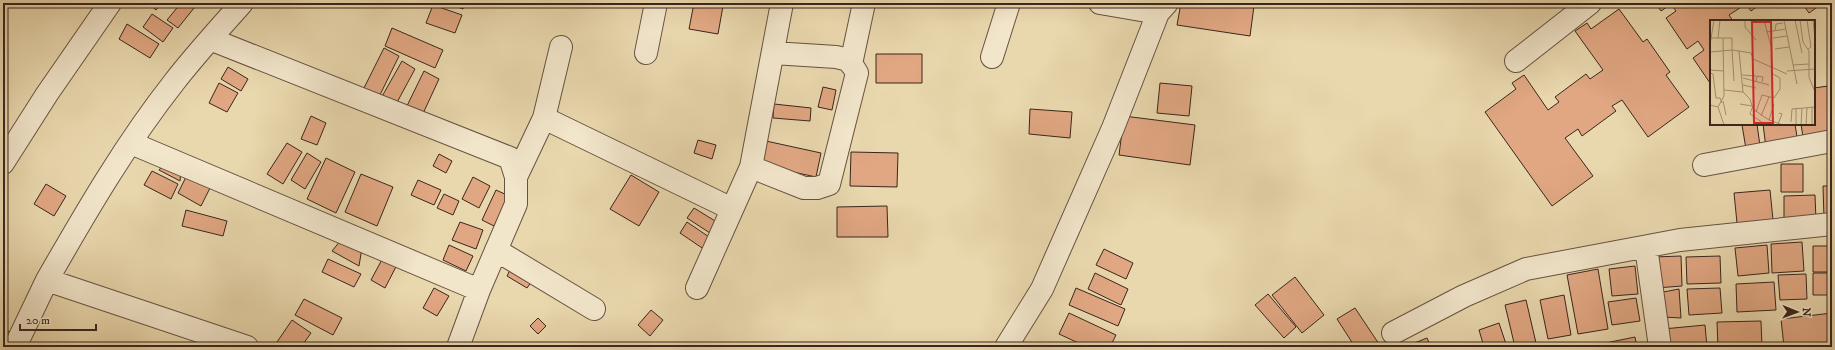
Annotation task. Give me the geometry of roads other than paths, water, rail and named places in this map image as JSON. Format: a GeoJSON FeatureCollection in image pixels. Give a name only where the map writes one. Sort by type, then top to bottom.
{"type":"FeatureCollection","features":[{"type":"Feature","properties":{"kind":"street"},"geometry":{"type":"LineString","coordinates":[[3,163],[47,94],[110,3]]}},
{"type":"Feature","properties":{"kind":"street"},"geometry":{"type":"LineString","coordinates":[[16,347],[47,280],[92,202],[131,142],[175,82],[242,3]]}},
{"type":"Feature","properties":{"kind":"street"},"geometry":{"type":"LineString","coordinates":[[646,53],[656,3]]}},
{"type":"Feature","properties":{"kind":"street"},"geometry":{"type":"LineString","coordinates":[[697,288],[751,167],[782,3]]}},
{"type":"Feature","properties":{"kind":"street"},"geometry":{"type":"LineString","coordinates":[[851,64],[864,3]]}},
{"type":"Feature","properties":{"kind":"street"},"geometry":{"type":"LineString","coordinates":[[992,57],[1009,3]]}},
{"type":"Feature","properties":{"kind":"street"},"geometry":{"type":"LineString","coordinates":[[1006,347],[1042,289],[1113,128],[1162,8],[1100,3]]}},
{"type":"Feature","properties":{"kind":"street"},"geometry":{"type":"LineString","coordinates":[[1516,61],[1590,3]]}},
{"type":"Feature","properties":{"kind":"street"},"geometry":{"type":"LineString","coordinates":[[210,39],[510,158],[516,177],[516,204],[479,290],[458,347]]}},
{"type":"Feature","properties":{"kind":"street"},"geometry":{"type":"LineString","coordinates":[[516,177],[544,118],[561,47]]}},
{"type":"Feature","properties":{"kind":"street"},"geometry":{"type":"LineString","coordinates":[[751,167],[804,188],[817,188],[829,184],[857,73],[849,60],[836,56],[773,53]]}},
{"type":"Feature","properties":{"kind":"street"},"geometry":{"type":"LineString","coordinates":[[544,118],[732,209]]}},
{"type":"Feature","properties":{"kind":"street"},"geometry":{"type":"LineString","coordinates":[[1704,165],[1832,141]]}},
{"type":"Feature","properties":{"kind":"street"},"geometry":{"type":"LineString","coordinates":[[131,142],[479,290]]}},
{"type":"Feature","properties":{"kind":"street"},"geometry":{"type":"LineString","coordinates":[[1393,333],[1464,296],[1526,269],[1680,240],[1832,224]]}},
{"type":"Feature","properties":{"kind":"street"},"geometry":{"type":"LineString","coordinates":[[1646,247],[1660,347]]}},
{"type":"Feature","properties":{"kind":"street"},"geometry":{"type":"LineString","coordinates":[[496,250],[594,309]]}},
{"type":"Feature","properties":{"kind":"street"},"geometry":{"type":"LineString","coordinates":[[47,280],[247,347]]}}]}
